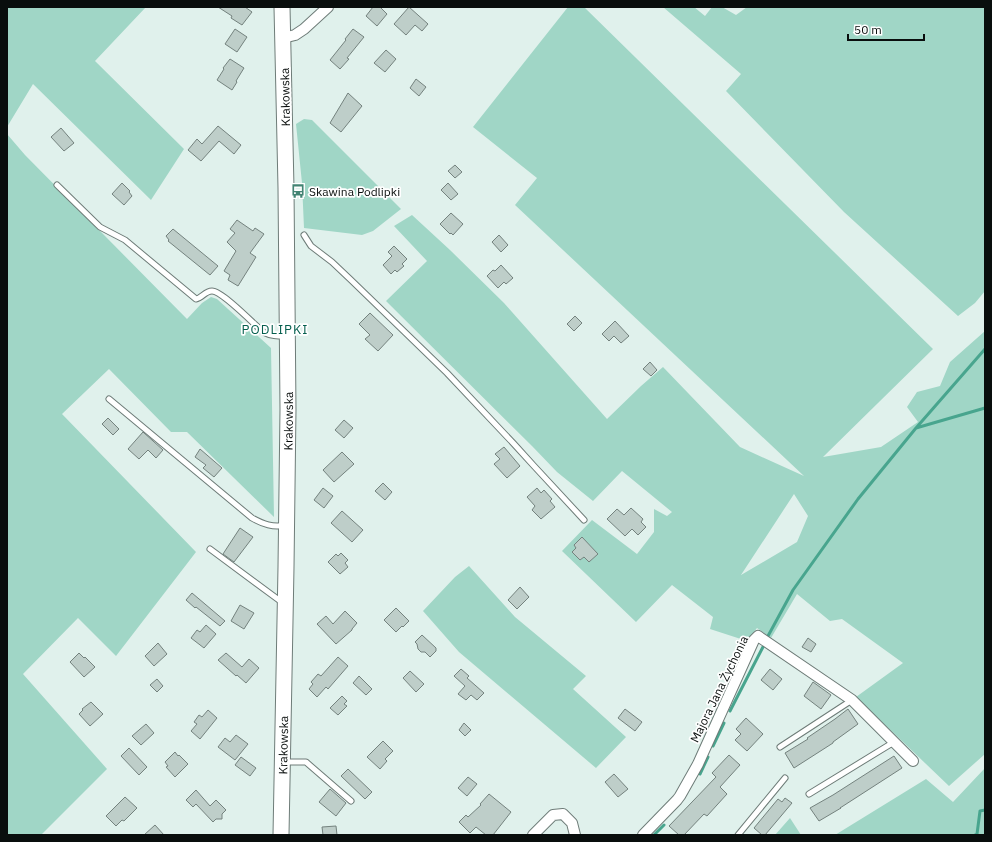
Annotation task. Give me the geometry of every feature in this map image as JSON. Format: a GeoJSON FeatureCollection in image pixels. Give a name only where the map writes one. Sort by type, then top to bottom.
{"type":"FeatureCollection","features":[{"type":"Feature","properties":{"kind":"main road","name":"Krakowska"},"geometry":{"type":"LineString","coordinates":[[281,835],[287,525],[288,336],[282,7]]}},
{"type":"Feature","properties":{"kind":"street"},"geometry":{"type":"LineString","coordinates":[[283,38],[295,35],[304,29],[328,7]]}},
{"type":"Feature","properties":{"kind":"street","name":"Majora Jana Żychonia"},"geometry":{"type":"LineString","coordinates":[[643,835],[680,796],[698,764],[754,640],[758,636],[852,700],[914,761]]}},
{"type":"Feature","properties":{"kind":"street"},"geometry":{"type":"LineString","coordinates":[[533,835],[554,815],[563,814],[572,823],[575,835]]}},
{"type":"Feature","properties":{"kind":"lane"},"geometry":{"type":"LineString","coordinates":[[57,185],[100,227],[125,240],[196,299],[210,291],[216,292],[263,332],[268,335],[288,336]]}},
{"type":"Feature","properties":{"kind":"lane"},"geometry":{"type":"LineString","coordinates":[[304,235],[311,246],[346,275],[447,373],[584,520]]}},
{"type":"Feature","properties":{"kind":"lane"},"geometry":{"type":"LineString","coordinates":[[108,399],[252,518],[270,526],[279,527],[287,525]]}},
{"type":"Feature","properties":{"kind":"lane"},"geometry":{"type":"LineString","coordinates":[[210,549],[285,604]]}},
{"type":"Feature","properties":{"kind":"lane"},"geometry":{"type":"LineString","coordinates":[[780,747],[852,700]]}},
{"type":"Feature","properties":{"kind":"lane"},"geometry":{"type":"LineString","coordinates":[[810,794],[894,742]]}},
{"type":"Feature","properties":{"kind":"lane"},"geometry":{"type":"LineString","coordinates":[[282,762],[306,762],[351,801]]}},
{"type":"Feature","properties":{"kind":"lane"},"geometry":{"type":"LineString","coordinates":[[738,835],[785,778]]}},
{"type":"Feature","properties":{"kind":"green space"},"geometry":{"type":"Polygon","coordinates":[[[7,7],[146,7],[95,61],[184,149],[151,200],[33,84],[7,127],[7,7]]]}},
{"type":"Feature","properties":{"kind":"green space"},"geometry":{"type":"Polygon","coordinates":[[[568,7],[584,7],[933,349],[823,457],[881,447],[918,422],[907,407],[917,392],[940,386],[950,362],[985,331],[985,754],[949,786],[856,697],[903,663],[842,619],[830,621],[797,594],[771,638],[757,628],[747,641],[710,629],[713,617],[672,585],[636,622],[562,551],[592,520],[637,554],[654,532],[654,509],[667,516],[672,512],[622,471],[593,501],[557,472],[386,301],[427,261],[394,226],[412,215],[504,303],[607,419],[663,367],[740,447],[804,476],[515,205],[537,178],[473,127],[568,7]],[[794,494],[741,575],[797,542],[808,516],[794,494]]]}},
{"type":"Feature","properties":{"kind":"green space"},"geometry":{"type":"Polygon","coordinates":[[[663,7],[694,7],[705,16],[712,7],[722,7],[736,15],[747,7],[985,7],[985,291],[975,303],[958,316],[844,212],[726,91],[741,74],[663,7]]]}},
{"type":"Feature","properties":{"kind":"green space"},"geometry":{"type":"Polygon","coordinates":[[[304,119],[312,120],[401,209],[373,231],[362,235],[304,228],[302,183],[296,124],[304,119]]]}},
{"type":"Feature","properties":{"kind":"green space"},"geometry":{"type":"Polygon","coordinates":[[[7,134],[25,155],[187,319],[202,303],[211,297],[217,299],[271,348],[274,517],[187,432],[171,432],[109,369],[62,414],[196,552],[116,656],[78,618],[23,674],[107,769],[41,835],[9,835],[7,833],[7,134]]]}},
{"type":"Feature","properties":{"kind":"green space"},"geometry":{"type":"Polygon","coordinates":[[[469,566],[515,617],[586,676],[573,689],[626,737],[596,768],[459,652],[423,611],[455,577],[469,566]]]}},
{"type":"Feature","properties":{"kind":"green space"},"geometry":{"type":"Polygon","coordinates":[[[985,768],[985,835],[835,835],[926,779],[953,802],[985,768]]]}},
{"type":"Feature","properties":{"kind":"green space"},"geometry":{"type":"Polygon","coordinates":[[[790,818],[801,835],[775,835],[790,818]]]}},
{"type":"Feature","properties":{"kind":"building"},"geometry":{"type":"Polygon","coordinates":[[[218,7],[245,7],[252,12],[242,25],[218,7]]]}},
{"type":"Feature","properties":{"kind":"building"},"geometry":{"type":"Polygon","coordinates":[[[373,7],[380,7],[387,14],[377,26],[366,16],[373,7]]]}},
{"type":"Feature","properties":{"kind":"building"},"geometry":{"type":"Polygon","coordinates":[[[409,7],[428,24],[422,31],[415,25],[406,35],[394,24],[409,7]]]}},
{"type":"Feature","properties":{"kind":"building"},"geometry":{"type":"Polygon","coordinates":[[[235,29],[247,37],[237,52],[225,44],[235,29]]]}},
{"type":"Feature","properties":{"kind":"building"},"geometry":{"type":"Polygon","coordinates":[[[353,29],[364,37],[340,69],[330,60],[353,29]]]}},
{"type":"Feature","properties":{"kind":"building"},"geometry":{"type":"Polygon","coordinates":[[[386,50],[396,59],[385,72],[374,63],[386,50]]]}},
{"type":"Feature","properties":{"kind":"building"},"geometry":{"type":"Polygon","coordinates":[[[230,59],[244,68],[232,90],[217,80],[224,69],[223,68],[230,59]]]}},
{"type":"Feature","properties":{"kind":"building"},"geometry":{"type":"Polygon","coordinates":[[[416,79],[426,87],[419,96],[410,88],[416,79]]]}},
{"type":"Feature","properties":{"kind":"building"},"geometry":{"type":"Polygon","coordinates":[[[348,93],[362,106],[341,132],[330,123],[348,93]]]}},
{"type":"Feature","properties":{"kind":"building"},"geometry":{"type":"Polygon","coordinates":[[[218,126],[241,145],[234,154],[219,141],[201,161],[188,150],[197,139],[202,144],[218,126]]]}},
{"type":"Feature","properties":{"kind":"building"},"geometry":{"type":"Polygon","coordinates":[[[61,128],[74,143],[64,151],[51,137],[61,128]]]}},
{"type":"Feature","properties":{"kind":"building"},"geometry":{"type":"Polygon","coordinates":[[[455,165],[462,172],[455,178],[448,171],[455,165]]]}},
{"type":"Feature","properties":{"kind":"building"},"geometry":{"type":"Polygon","coordinates":[[[122,183],[130,191],[129,192],[132,196],[124,205],[112,194],[122,183]]]}},
{"type":"Feature","properties":{"kind":"building"},"geometry":{"type":"Polygon","coordinates":[[[448,183],[458,194],[451,200],[441,190],[448,183]]]}},
{"type":"Feature","properties":{"kind":"building"},"geometry":{"type":"Polygon","coordinates":[[[451,213],[463,224],[453,235],[440,224],[451,213]]]}},
{"type":"Feature","properties":{"kind":"building"},"geometry":{"type":"Polygon","coordinates":[[[237,220],[253,231],[255,228],[264,234],[250,253],[256,257],[238,286],[228,280],[230,275],[224,271],[236,251],[227,242],[235,233],[230,229],[237,220]]]}},
{"type":"Feature","properties":{"kind":"building"},"geometry":{"type":"Polygon","coordinates":[[[173,229],[218,266],[210,275],[168,241],[169,240],[166,236],[173,229]]]}},
{"type":"Feature","properties":{"kind":"building"},"geometry":{"type":"Polygon","coordinates":[[[499,235],[508,245],[501,252],[492,242],[499,235]]]}},
{"type":"Feature","properties":{"kind":"building"},"geometry":{"type":"Polygon","coordinates":[[[394,246],[407,259],[402,264],[404,266],[397,272],[395,270],[391,274],[383,265],[392,256],[388,252],[394,246]]]}},
{"type":"Feature","properties":{"kind":"building"},"geometry":{"type":"Polygon","coordinates":[[[501,265],[513,278],[506,284],[504,282],[498,288],[487,276],[501,265]]]}},
{"type":"Feature","properties":{"kind":"building"},"geometry":{"type":"Polygon","coordinates":[[[370,313],[393,335],[378,351],[365,339],[370,335],[359,324],[370,313]]]}},
{"type":"Feature","properties":{"kind":"building"},"geometry":{"type":"Polygon","coordinates":[[[575,316],[582,323],[574,331],[567,324],[575,316]]]}},
{"type":"Feature","properties":{"kind":"building"},"geometry":{"type":"Polygon","coordinates":[[[615,321],[629,336],[621,343],[614,336],[609,341],[602,334],[615,321]]]}},
{"type":"Feature","properties":{"kind":"building"},"geometry":{"type":"Polygon","coordinates":[[[650,362],[657,370],[651,376],[643,369],[650,362]]]}},
{"type":"Feature","properties":{"kind":"building"},"geometry":{"type":"Polygon","coordinates":[[[108,418],[119,429],[113,435],[102,424],[108,418]]]}},
{"type":"Feature","properties":{"kind":"building"},"geometry":{"type":"Polygon","coordinates":[[[344,420],[353,428],[344,438],[335,430],[344,420]]]}},
{"type":"Feature","properties":{"kind":"building"},"geometry":{"type":"Polygon","coordinates":[[[143,432],[163,450],[156,458],[148,450],[139,459],[128,449],[143,432]]]}},
{"type":"Feature","properties":{"kind":"building"},"geometry":{"type":"Polygon","coordinates":[[[504,447],[520,466],[507,478],[494,464],[500,459],[495,454],[504,447]]]}},
{"type":"Feature","properties":{"kind":"building"},"geometry":{"type":"Polygon","coordinates":[[[200,449],[222,468],[214,477],[203,468],[206,465],[195,457],[200,449]]]}},
{"type":"Feature","properties":{"kind":"building"},"geometry":{"type":"Polygon","coordinates":[[[342,452],[354,464],[334,482],[323,470],[342,452]]]}},
{"type":"Feature","properties":{"kind":"building"},"geometry":{"type":"Polygon","coordinates":[[[383,483],[392,492],[385,500],[375,491],[383,483]]]}},
{"type":"Feature","properties":{"kind":"building"},"geometry":{"type":"Polygon","coordinates":[[[323,488],[333,496],[324,508],[314,500],[323,488]]]}},
{"type":"Feature","properties":{"kind":"building"},"geometry":{"type":"Polygon","coordinates":[[[537,488],[541,493],[544,490],[552,499],[550,501],[555,507],[541,519],[532,510],[535,506],[527,497],[537,488]]]}},
{"type":"Feature","properties":{"kind":"building"},"geometry":{"type":"Polygon","coordinates":[[[631,508],[643,519],[641,522],[646,527],[638,535],[632,529],[625,536],[607,519],[617,509],[624,515],[631,508]]]}},
{"type":"Feature","properties":{"kind":"building"},"geometry":{"type":"Polygon","coordinates":[[[342,511],[363,530],[352,542],[331,523],[342,511]]]}},
{"type":"Feature","properties":{"kind":"building"},"geometry":{"type":"Polygon","coordinates":[[[240,528],[253,537],[234,562],[223,554],[240,528]]]}},
{"type":"Feature","properties":{"kind":"building"},"geometry":{"type":"Polygon","coordinates":[[[582,537],[598,554],[589,562],[584,557],[580,560],[572,552],[576,548],[574,545],[582,537]]]}},
{"type":"Feature","properties":{"kind":"building"},"geometry":{"type":"Polygon","coordinates":[[[341,553],[348,560],[345,563],[348,567],[340,574],[328,562],[336,554],[338,556],[341,553]]]}},
{"type":"Feature","properties":{"kind":"building"},"geometry":{"type":"Polygon","coordinates":[[[520,587],[529,597],[517,609],[508,600],[520,587]]]}},
{"type":"Feature","properties":{"kind":"building"},"geometry":{"type":"Polygon","coordinates":[[[192,593],[225,621],[220,626],[186,600],[192,593]]]}},
{"type":"Feature","properties":{"kind":"building"},"geometry":{"type":"Polygon","coordinates":[[[240,605],[254,613],[244,629],[231,621],[240,605]]]}},
{"type":"Feature","properties":{"kind":"building"},"geometry":{"type":"Polygon","coordinates":[[[396,608],[409,621],[396,632],[384,620],[396,608]]]}},
{"type":"Feature","properties":{"kind":"building"},"geometry":{"type":"Polygon","coordinates":[[[345,611],[357,623],[352,630],[336,644],[317,624],[326,616],[333,624],[345,611]]]}},
{"type":"Feature","properties":{"kind":"building"},"geometry":{"type":"Polygon","coordinates":[[[206,625],[216,634],[204,648],[191,638],[197,630],[200,632],[206,625]]]}},
{"type":"Feature","properties":{"kind":"building"},"geometry":{"type":"Polygon","coordinates":[[[422,635],[436,648],[436,651],[430,657],[425,652],[421,652],[418,649],[415,642],[422,635]]]}},
{"type":"Feature","properties":{"kind":"building"},"geometry":{"type":"Polygon","coordinates":[[[808,638],[816,644],[811,652],[802,647],[808,638]]]}},
{"type":"Feature","properties":{"kind":"building"},"geometry":{"type":"Polygon","coordinates":[[[158,643],[167,654],[154,666],[145,656],[158,643]]]}},
{"type":"Feature","properties":{"kind":"building"},"geometry":{"type":"Polygon","coordinates":[[[79,653],[95,667],[84,677],[70,662],[79,653]]]}},
{"type":"Feature","properties":{"kind":"building"},"geometry":{"type":"Polygon","coordinates":[[[226,653],[242,667],[249,659],[259,668],[246,683],[218,660],[226,653]]]}},
{"type":"Feature","properties":{"kind":"building"},"geometry":{"type":"Polygon","coordinates":[[[338,657],[348,666],[328,689],[326,687],[317,697],[309,689],[313,684],[311,682],[318,674],[321,676],[338,657]]]}},
{"type":"Feature","properties":{"kind":"building"},"geometry":{"type":"Polygon","coordinates":[[[461,669],[469,676],[467,678],[484,693],[477,700],[471,695],[466,700],[458,694],[465,686],[454,676],[461,669]]]}},
{"type":"Feature","properties":{"kind":"building"},"geometry":{"type":"Polygon","coordinates":[[[770,669],[782,679],[773,690],[761,680],[770,669]]]}},
{"type":"Feature","properties":{"kind":"building"},"geometry":{"type":"Polygon","coordinates":[[[410,671],[424,684],[416,692],[403,678],[410,671]]]}},
{"type":"Feature","properties":{"kind":"building"},"geometry":{"type":"Polygon","coordinates":[[[359,676],[372,689],[366,695],[353,683],[359,676]]]}},
{"type":"Feature","properties":{"kind":"building"},"geometry":{"type":"Polygon","coordinates":[[[157,679],[163,686],[157,692],[150,685],[157,679]]]}},
{"type":"Feature","properties":{"kind":"building"},"geometry":{"type":"Polygon","coordinates":[[[813,682],[831,695],[821,709],[804,696],[813,682]]]}},
{"type":"Feature","properties":{"kind":"building"},"geometry":{"type":"Polygon","coordinates":[[[342,696],[347,701],[344,704],[347,706],[338,715],[330,708],[342,696]]]}},
{"type":"Feature","properties":{"kind":"building"},"geometry":{"type":"Polygon","coordinates":[[[91,702],[103,714],[90,726],[79,714],[83,710],[82,709],[91,702]]]}},
{"type":"Feature","properties":{"kind":"building"},"geometry":{"type":"Polygon","coordinates":[[[625,709],[642,722],[635,731],[618,718],[625,709]]]}},
{"type":"Feature","properties":{"kind":"building"},"geometry":{"type":"Polygon","coordinates":[[[848,709],[858,724],[833,743],[794,768],[785,753],[808,739],[807,738],[848,709]]]}},
{"type":"Feature","properties":{"kind":"building"},"geometry":{"type":"Polygon","coordinates":[[[208,710],[217,718],[200,739],[191,731],[197,724],[194,722],[199,715],[202,717],[208,710]]]}},
{"type":"Feature","properties":{"kind":"building"},"geometry":{"type":"Polygon","coordinates":[[[746,718],[763,734],[747,751],[735,740],[741,734],[736,729],[746,718]]]}},
{"type":"Feature","properties":{"kind":"building"},"geometry":{"type":"Polygon","coordinates":[[[464,723],[471,730],[465,736],[459,730],[464,723]]]}},
{"type":"Feature","properties":{"kind":"building"},"geometry":{"type":"Polygon","coordinates":[[[146,724],[154,733],[141,745],[132,736],[146,724]]]}},
{"type":"Feature","properties":{"kind":"building"},"geometry":{"type":"Polygon","coordinates":[[[236,735],[248,744],[235,760],[218,747],[225,738],[230,742],[236,735]]]}},
{"type":"Feature","properties":{"kind":"building"},"geometry":{"type":"Polygon","coordinates":[[[383,741],[393,751],[385,759],[387,761],[380,769],[367,757],[383,741]]]}},
{"type":"Feature","properties":{"kind":"building"},"geometry":{"type":"Polygon","coordinates":[[[129,748],[147,767],[139,775],[121,756],[129,748]]]}},
{"type":"Feature","properties":{"kind":"building"},"geometry":{"type":"Polygon","coordinates":[[[175,752],[188,764],[175,777],[166,767],[168,766],[165,762],[175,752]]]}},
{"type":"Feature","properties":{"kind":"building"},"geometry":{"type":"Polygon","coordinates":[[[729,755],[740,765],[720,787],[727,794],[707,816],[704,814],[684,835],[679,835],[669,826],[716,777],[712,773],[729,755]]]}},
{"type":"Feature","properties":{"kind":"building"},"geometry":{"type":"Polygon","coordinates":[[[894,756],[902,768],[819,821],[810,808],[894,756]]]}},
{"type":"Feature","properties":{"kind":"building"},"geometry":{"type":"Polygon","coordinates":[[[241,757],[256,768],[250,776],[235,765],[241,757]]]}},
{"type":"Feature","properties":{"kind":"building"},"geometry":{"type":"Polygon","coordinates":[[[348,769],[372,792],[365,799],[341,776],[348,769]]]}},
{"type":"Feature","properties":{"kind":"building"},"geometry":{"type":"Polygon","coordinates":[[[614,774],[628,789],[618,797],[605,782],[614,774]]]}},
{"type":"Feature","properties":{"kind":"building"},"geometry":{"type":"Polygon","coordinates":[[[468,777],[477,784],[467,796],[458,788],[468,777]]]}},
{"type":"Feature","properties":{"kind":"building"},"geometry":{"type":"Polygon","coordinates":[[[330,789],[346,803],[336,816],[319,802],[330,789]]]}},
{"type":"Feature","properties":{"kind":"building"},"geometry":{"type":"Polygon","coordinates":[[[196,790],[210,806],[216,800],[226,810],[222,814],[222,819],[216,819],[213,822],[196,804],[193,807],[186,800],[196,790]]]}},
{"type":"Feature","properties":{"kind":"building"},"geometry":{"type":"Polygon","coordinates":[[[489,794],[511,812],[493,835],[486,835],[476,827],[470,833],[459,822],[466,815],[468,817],[481,805],[480,804],[489,794]]]}},
{"type":"Feature","properties":{"kind":"building"},"geometry":{"type":"Polygon","coordinates":[[[125,797],[137,808],[124,821],[122,820],[116,826],[106,816],[125,797]]]}},
{"type":"Feature","properties":{"kind":"building"},"geometry":{"type":"Polygon","coordinates":[[[785,798],[792,803],[765,835],[762,835],[754,828],[778,799],[782,802],[785,798]]]}},
{"type":"Feature","properties":{"kind":"building"},"geometry":{"type":"Polygon","coordinates":[[[155,825],[164,835],[144,835],[155,825]]]}},
{"type":"Feature","properties":{"kind":"building"},"geometry":{"type":"Polygon","coordinates":[[[336,826],[337,835],[323,835],[322,827],[336,826]]]}},
{"type":"Feature","properties":{"kind":"waterway"},"geometry":{"type":"LineString","coordinates":[[768,636],[793,590],[858,499],[916,428],[985,349]]}},
{"type":"Feature","properties":{"kind":"waterway"},"geometry":{"type":"LineString","coordinates":[[916,428],[985,408]]}},
{"type":"Feature","properties":{"kind":"waterway"},"geometry":{"type":"LineString","coordinates":[[730,711],[764,645]]}},
{"type":"Feature","properties":{"kind":"waterway"},"geometry":{"type":"LineString","coordinates":[[713,746],[724,723]]}},
{"type":"Feature","properties":{"kind":"waterway"},"geometry":{"type":"LineString","coordinates":[[700,774],[708,757]]}},
{"type":"Feature","properties":{"kind":"waterway"},"geometry":{"type":"LineString","coordinates":[[975,835],[977,834],[980,811],[985,810]]}},
{"type":"Feature","properties":{"kind":"waterway"},"geometry":{"type":"LineString","coordinates":[[654,835],[664,825]]}},
{"type":"Feature","properties":{"kind":"place","name":"Skawina Podlipki"},"geometry":{"type":"Point","coordinates":[298,191]}},
{"type":"Feature","properties":{"kind":"district","name":"PODLIPKI"},"geometry":{"type":"Point","coordinates":[275,329]}}]}
